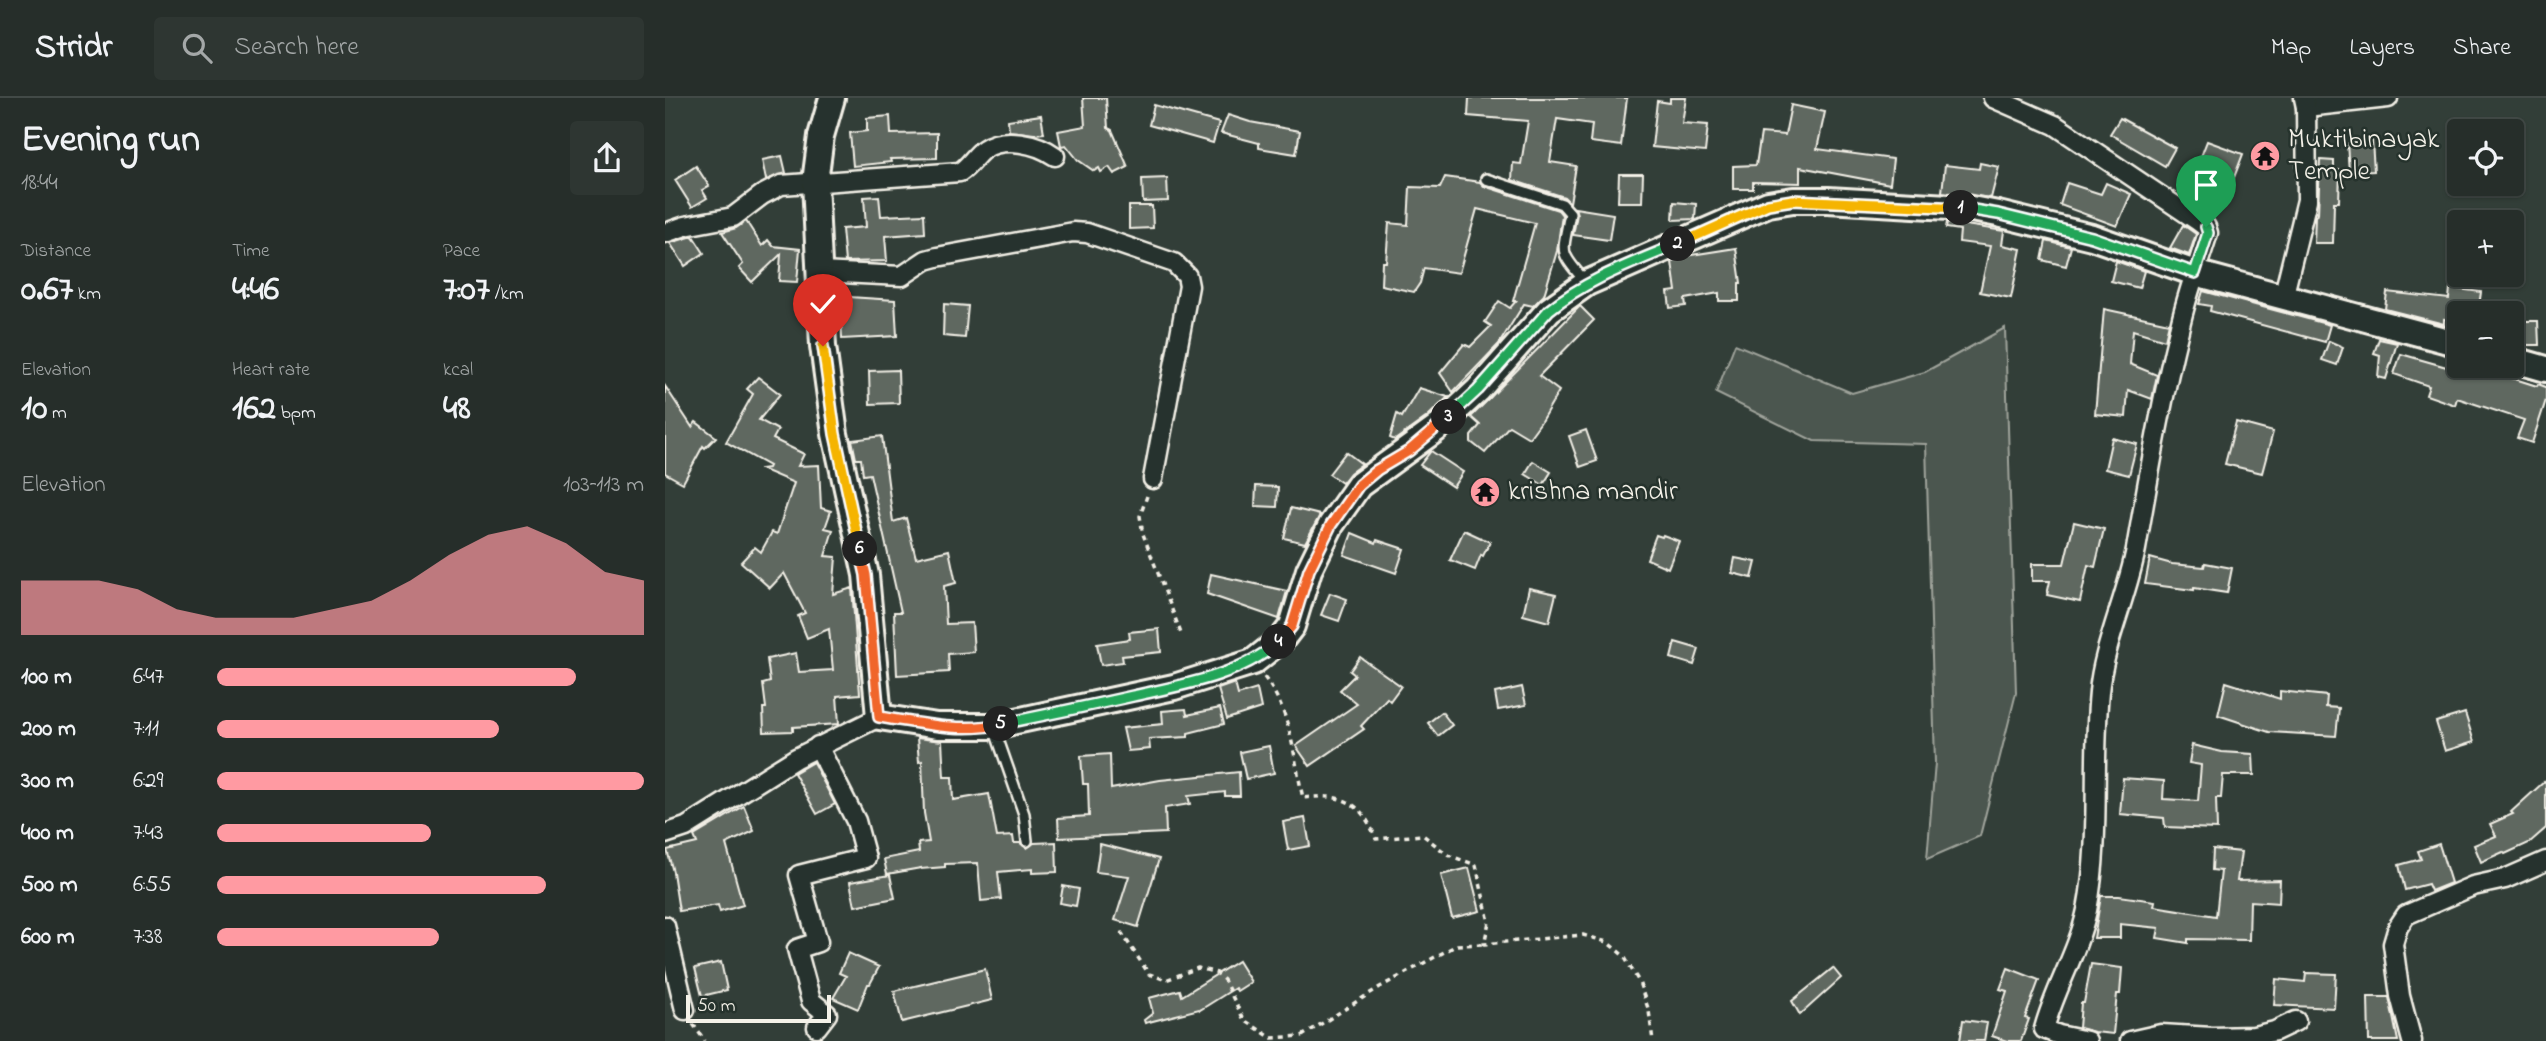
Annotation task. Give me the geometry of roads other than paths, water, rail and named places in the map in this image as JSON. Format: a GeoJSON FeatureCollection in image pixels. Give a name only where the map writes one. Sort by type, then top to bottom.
{"type":"FeatureCollection","features":[{"type":"Feature","properties":{"kind":"street"},"geometry":{"type":"LineString","coordinates":[[831,98],[821,136],[815,181],[823,346],[835,434],[866,575],[879,717]]}},
{"type":"Feature","properties":{"kind":"street"},"geometry":{"type":"LineString","coordinates":[[1993,98],[2055,125],[2206,227],[2208,233],[2178,331],[2125,596],[2101,674],[2095,840],[2088,903],[2079,940],[2056,989],[2044,1029],[2087,1041]]}},
{"type":"Feature","properties":{"kind":"street"},"geometry":{"type":"LineString","coordinates":[[2283,298],[2307,200],[2305,102],[2388,98]]}},
{"type":"Feature","properties":{"kind":"street"},"geometry":{"type":"LineString","coordinates":[[665,233],[685,226],[733,217],[762,195],[781,185],[960,172],[970,166],[981,151],[1001,143],[1035,145],[1055,156]]}},
{"type":"Feature","properties":{"kind":"street"},"geometry":{"type":"LineString","coordinates":[[665,834],[686,827],[758,780],[818,746],[879,717],[937,726],[993,726],[1174,687],[1252,662],[1283,639],[1292,626],[1309,570],[1331,525],[1359,485],[1436,429],[1478,390],[1549,310],[1587,283],[1768,204],[1793,200],[1966,208],[1998,214],[2092,237],[2195,273],[2447,341]]}},
{"type":"Feature","properties":{"kind":"street"},"geometry":{"type":"LineString","coordinates":[[820,272],[902,276],[926,260],[937,257],[1073,232],[1087,233],[1174,263],[1187,275],[1189,286],[1153,479]]}},
{"type":"Feature","properties":{"kind":"street"},"geometry":{"type":"LineString","coordinates":[[2524,363],[2546,369]]}},
{"type":"Feature","properties":{"kind":"street"},"geometry":{"type":"LineString","coordinates":[[817,1027],[827,1014],[810,1001],[797,949],[818,942],[799,875],[866,858],[856,821],[818,746]]}},
{"type":"Feature","properties":{"kind":"street"},"geometry":{"type":"LineString","coordinates":[[2412,1041],[2400,996],[2394,958],[2393,944],[2397,927],[2406,915],[2473,886],[2505,879],[2546,861]]}},
{"type":"Feature","properties":{"kind":"street"},"geometry":{"type":"LineString","coordinates":[[665,926],[685,1010]]}},
{"type":"Feature","properties":{"kind":"street"},"geometry":{"type":"LineString","coordinates":[[2130,1041],[2161,1034],[2254,1037],[2296,1021]]}},
{"type":"Feature","properties":{"kind":"lane"},"geometry":{"type":"LineString","coordinates":[[1486,179],[1562,204],[1570,213],[1563,252],[1587,283]]}},
{"type":"Feature","properties":{"kind":"lane"},"geometry":{"type":"LineString","coordinates":[[993,726],[1024,814],[1027,841]]}},
{"type":"Feature","properties":{"kind":"place","name":"Muktibinayak Temple"},"geometry":{"type":"Point","coordinates":[2265,156]}},
{"type":"Feature","properties":{"kind":"place","name":"krishna mandir"},"geometry":{"type":"Point","coordinates":[1485,492]}}]}
